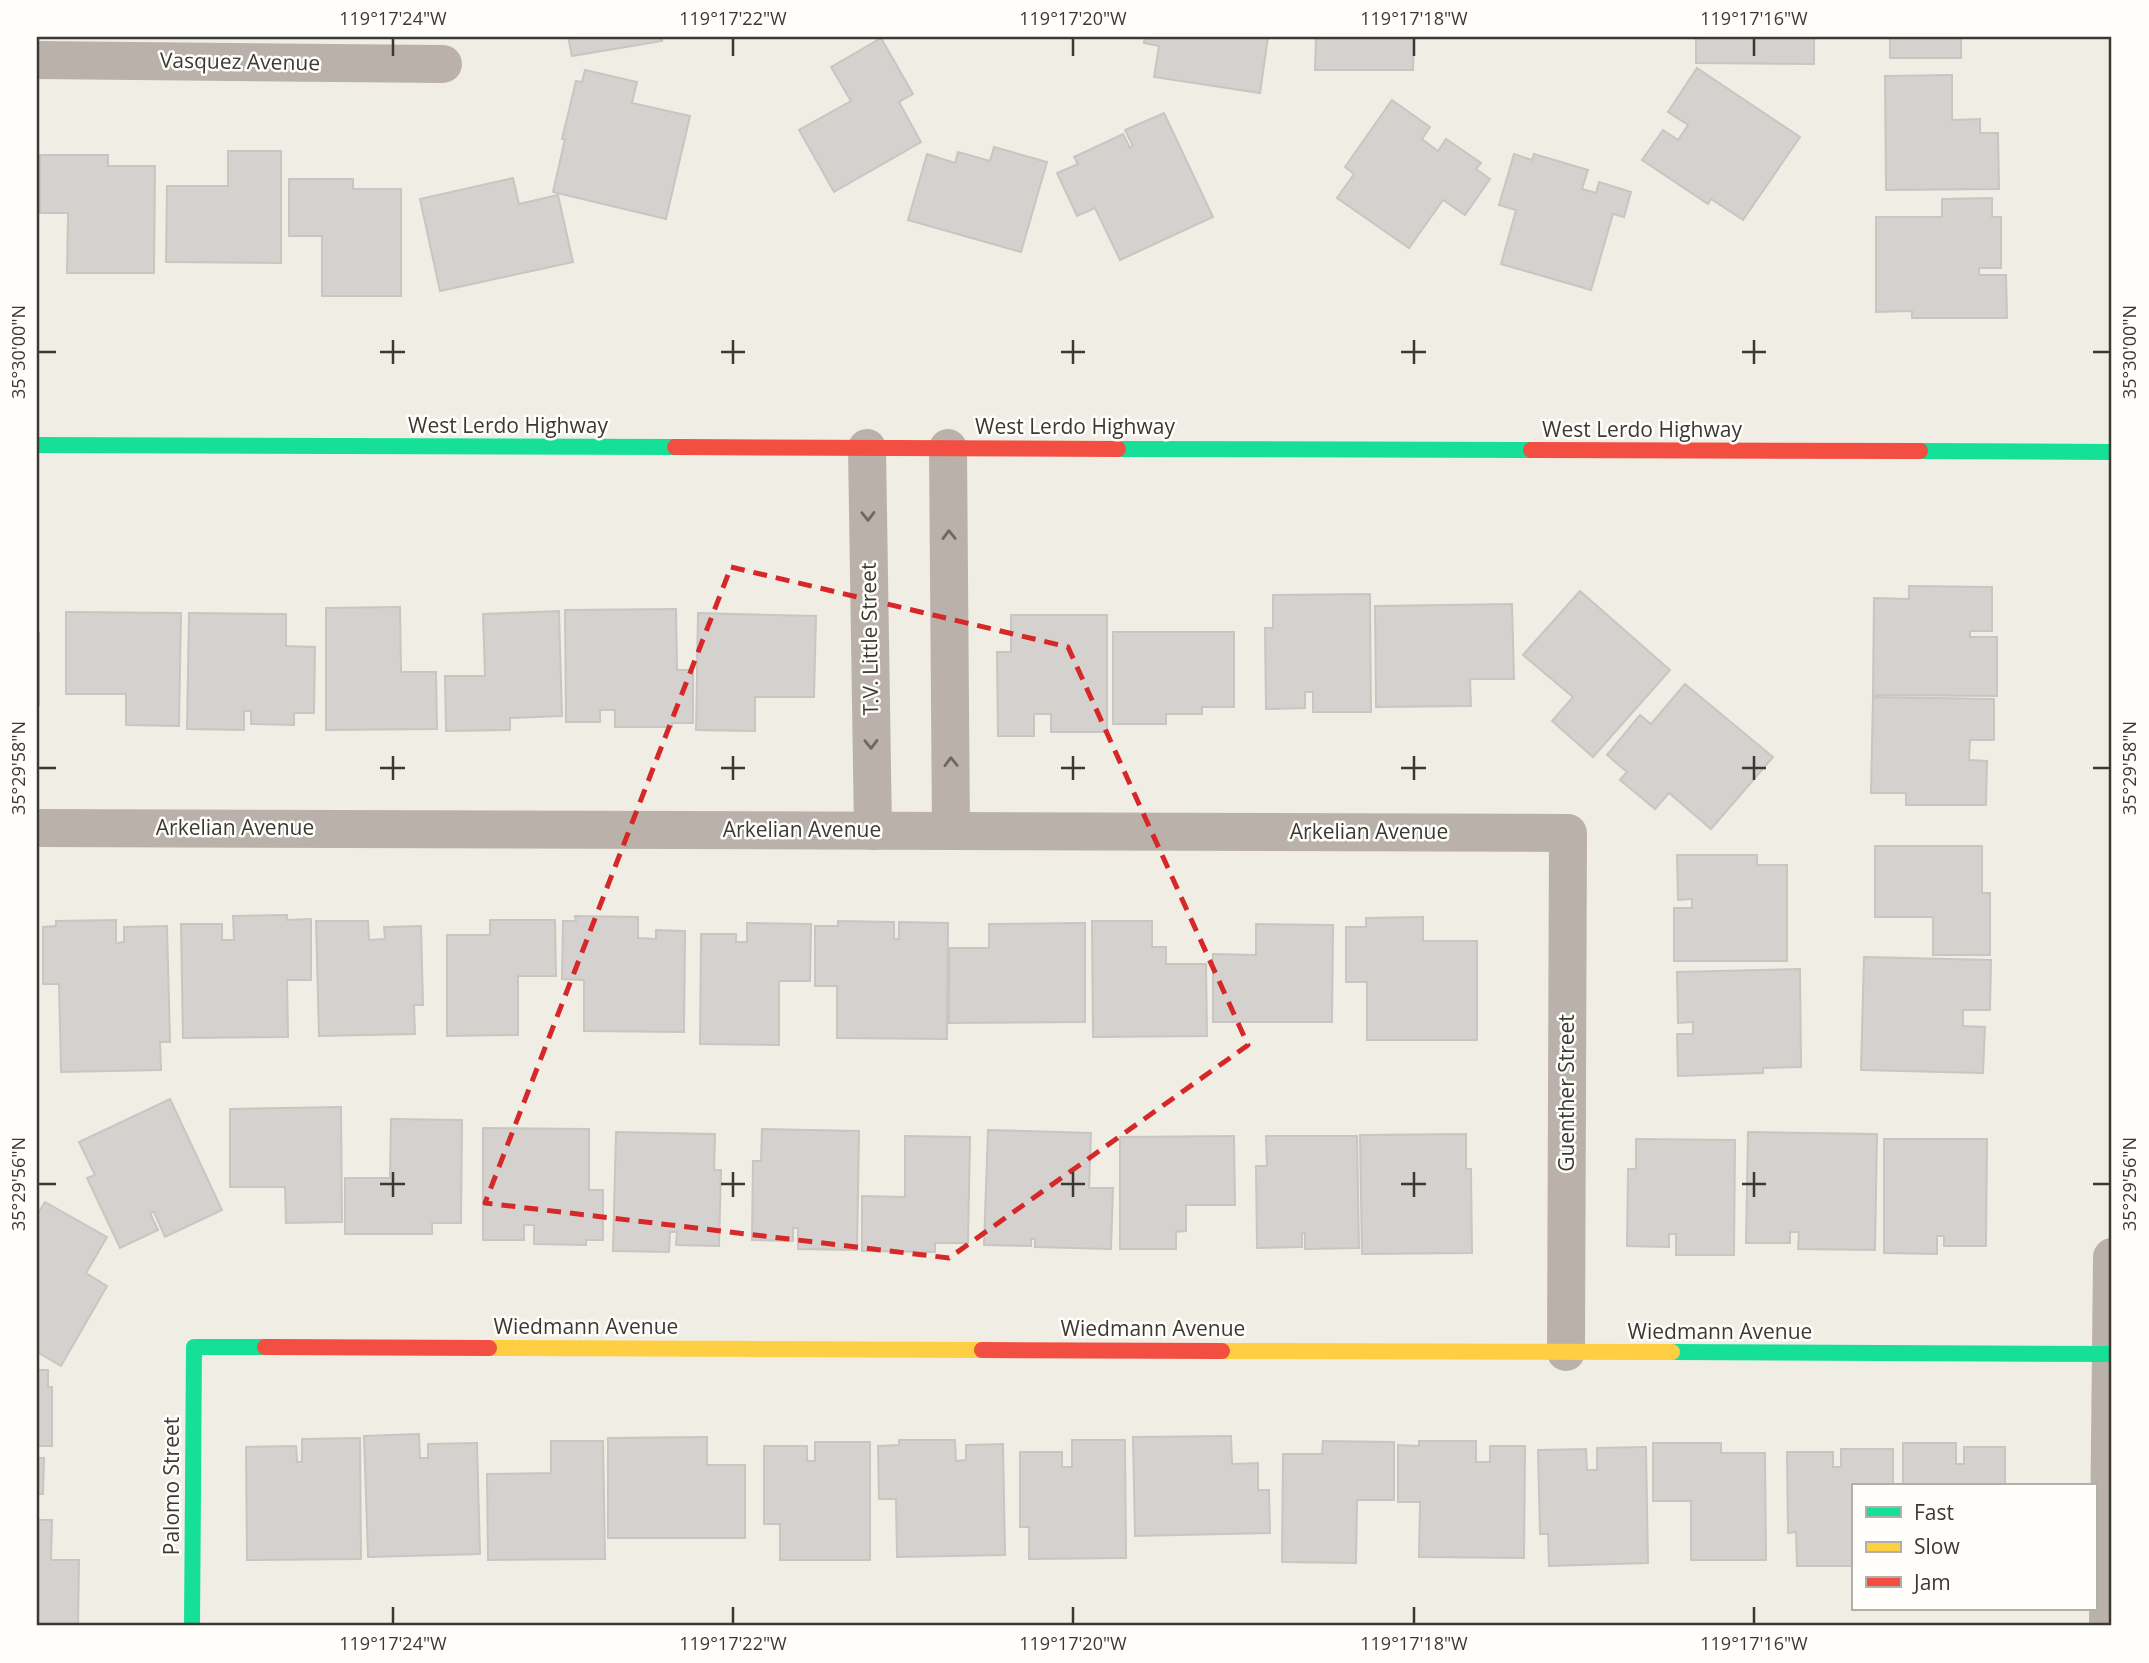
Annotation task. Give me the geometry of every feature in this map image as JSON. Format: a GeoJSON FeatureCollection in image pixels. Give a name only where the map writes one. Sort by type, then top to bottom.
{"type":"FeatureCollection","features":[{"type":"Feature","properties":{"kind":"street","name":"Vasquez Avenue"},"geometry":{"type":"LineString","coordinates":[[37,60],[443,64]]}},
{"type":"Feature","properties":{"kind":"street","name":"West Lerdo Highway"},"geometry":{"type":"LineString","coordinates":[[37,445],[2112,452]]}},
{"type":"Feature","properties":{"kind":"street","name":"T.V. Little Street"},"geometry":{"type":"LineString","coordinates":[[867,448],[873,831]]}},
{"type":"Feature","properties":{"kind":"street"},"geometry":{"type":"LineString","coordinates":[[948,448],[951,831]]}},
{"type":"Feature","properties":{"kind":"street","name":"Arkelian Avenue"},"geometry":{"type":"LineString","coordinates":[[37,828],[1568,833]]}},
{"type":"Feature","properties":{"kind":"street","name":"Guenther Street"},"geometry":{"type":"LineString","coordinates":[[1566,1352],[1568,833]]}},
{"type":"Feature","properties":{"kind":"street"},"geometry":{"type":"LineString","coordinates":[[2108,1626],[2112,1257]]}},
{"type":"Feature","properties":{"kind":"street","name":"Wiedmann Avenue"},"geometry":{"type":"LineString","coordinates":[[194,1347],[2111,1354]]}},
{"type":"Feature","properties":{"kind":"street","name":"Palomo Street"},"geometry":{"type":"LineString","coordinates":[[192,1626],[194,1347]]}},
{"type":"Feature","properties":{"kind":"highlighted area"},"geometry":{"type":"Polygon","coordinates":[[[731,567],[1068,647],[1248,1045],[949,1258],[485,1203],[731,567]]]}},
{"type":"Feature","properties":{"kind":"building"},"geometry":{"type":"Polygon","coordinates":[[[568,37],[661,37],[662,41],[572,56],[568,37]]]}},
{"type":"Feature","properties":{"kind":"building"},"geometry":{"type":"Polygon","coordinates":[[[1145,37],[1268,37],[1260,93],[1154,77],[1159,46],[1144,43],[1145,37]]]}},
{"type":"Feature","properties":{"kind":"building"},"geometry":{"type":"Polygon","coordinates":[[[1316,37],[1414,37],[1413,70],[1315,70],[1316,37]]]}},
{"type":"Feature","properties":{"kind":"building"},"geometry":{"type":"Polygon","coordinates":[[[1696,37],[1814,37],[1814,64],[1696,63],[1696,37]]]}},
{"type":"Feature","properties":{"kind":"building"},"geometry":{"type":"Polygon","coordinates":[[[1890,37],[1961,37],[1961,58],[1890,58],[1890,37]]]}},
{"type":"Feature","properties":{"kind":"building"},"geometry":{"type":"Polygon","coordinates":[[[881,38],[913,94],[899,102],[921,142],[834,192],[799,130],[851,101],[831,67],[881,38]]]}},
{"type":"Feature","properties":{"kind":"building"},"geometry":{"type":"Polygon","coordinates":[[[1697,68],[1800,137],[1743,220],[1711,199],[1708,204],[1642,160],[1663,130],[1678,140],[1688,125],[1668,112],[1697,68]]]}},
{"type":"Feature","properties":{"kind":"building"},"geometry":{"type":"Polygon","coordinates":[[[585,70],[637,82],[632,103],[690,116],[666,219],[553,192],[576,81],[582,82],[585,70]]]}},
{"type":"Feature","properties":{"kind":"building"},"geometry":{"type":"Polygon","coordinates":[[[1952,75],[1952,120],[1980,119],[1980,133],[1998,133],[1999,189],[1886,190],[1885,76],[1952,75]]]}},
{"type":"Feature","properties":{"kind":"building"},"geometry":{"type":"Polygon","coordinates":[[[1392,100],[1430,127],[1422,139],[1438,151],[1446,139],[1481,163],[1476,169],[1490,179],[1465,215],[1443,200],[1409,248],[1337,198],[1354,174],[1345,167],[1392,100]]]}},
{"type":"Feature","properties":{"kind":"building"},"geometry":{"type":"Polygon","coordinates":[[[1164,113],[1213,217],[1120,260],[1095,208],[1077,216],[1057,173],[1078,164],[1074,157],[1123,134],[1130,148],[1133,146],[1125,130],[1164,113]]]}},
{"type":"Feature","properties":{"kind":"building"},"geometry":{"type":"Polygon","coordinates":[[[994,147],[1047,162],[1021,252],[908,220],[927,154],[955,163],[958,152],[990,161],[994,147]]]}},
{"type":"Feature","properties":{"kind":"building"},"geometry":{"type":"Polygon","coordinates":[[[228,151],[281,151],[281,263],[166,262],[167,186],[228,186],[228,151]]]}},
{"type":"Feature","properties":{"kind":"building"},"geometry":{"type":"Polygon","coordinates":[[[1514,154],[1532,160],[1534,154],[1588,170],[1582,189],[1596,193],[1599,182],[1631,192],[1624,217],[1613,214],[1591,290],[1501,264],[1516,210],[1499,205],[1514,154]]]}},
{"type":"Feature","properties":{"kind":"building"},"geometry":{"type":"Polygon","coordinates":[[[40,155],[108,155],[108,166],[155,166],[154,273],[67,273],[68,213],[40,213],[40,155]]]}},
{"type":"Feature","properties":{"kind":"building"},"geometry":{"type":"Polygon","coordinates":[[[513,178],[519,204],[558,195],[573,262],[440,291],[420,199],[513,178]]]}},
{"type":"Feature","properties":{"kind":"building"},"geometry":{"type":"Polygon","coordinates":[[[289,179],[353,179],[353,189],[401,189],[401,296],[322,296],[322,236],[289,236],[289,179]]]}},
{"type":"Feature","properties":{"kind":"building"},"geometry":{"type":"Polygon","coordinates":[[[1992,198],[1992,217],[2001,217],[2001,268],[1979,268],[1979,275],[2006,275],[2007,318],[1912,318],[1912,311],[1876,312],[1876,217],[1942,217],[1942,199],[1992,198]]]}},
{"type":"Feature","properties":{"kind":"building"},"geometry":{"type":"Polygon","coordinates":[[[1909,586],[1992,587],[1992,631],[1970,631],[1970,637],[1997,637],[1997,696],[1873,695],[1874,598],[1909,599],[1909,586]]]}},
{"type":"Feature","properties":{"kind":"building"},"geometry":{"type":"Polygon","coordinates":[[[1580,591],[1670,670],[1593,757],[1552,721],[1573,697],[1523,655],[1580,591]]]}},
{"type":"Feature","properties":{"kind":"building"},"geometry":{"type":"Polygon","coordinates":[[[1370,594],[1371,712],[1313,712],[1313,692],[1305,692],[1305,708],[1266,709],[1265,628],[1273,628],[1273,595],[1370,594]]]}},
{"type":"Feature","properties":{"kind":"building"},"geometry":{"type":"Polygon","coordinates":[[[1512,604],[1514,679],[1470,679],[1471,706],[1376,707],[1375,606],[1512,604]]]}},
{"type":"Feature","properties":{"kind":"building"},"geometry":{"type":"Polygon","coordinates":[[[400,607],[401,672],[436,672],[437,729],[326,730],[326,608],[400,607]]]}},
{"type":"Feature","properties":{"kind":"building"},"geometry":{"type":"Polygon","coordinates":[[[676,609],[677,670],[693,670],[693,723],[672,723],[672,727],[615,727],[615,710],[600,710],[600,722],[566,722],[565,610],[676,609]]]}},
{"type":"Feature","properties":{"kind":"building"},"geometry":{"type":"Polygon","coordinates":[[[559,611],[562,716],[510,718],[510,730],[446,731],[445,676],[485,676],[483,614],[559,611]]]}},
{"type":"Feature","properties":{"kind":"building"},"geometry":{"type":"Polygon","coordinates":[[[66,612],[181,613],[179,726],[126,725],[126,694],[66,694],[66,612]]]}},
{"type":"Feature","properties":{"kind":"building"},"geometry":{"type":"Polygon","coordinates":[[[189,613],[286,614],[286,646],[315,647],[314,713],[294,713],[294,725],[251,724],[251,711],[244,711],[244,730],[187,729],[189,613]]]}},
{"type":"Feature","properties":{"kind":"building"},"geometry":{"type":"Polygon","coordinates":[[[698,613],[816,616],[814,697],[755,697],[755,731],[696,730],[698,613]]]}},
{"type":"Feature","properties":{"kind":"building"},"geometry":{"type":"Polygon","coordinates":[[[1011,615],[1107,615],[1107,732],[1051,732],[1051,714],[1034,714],[1034,736],[998,736],[997,652],[1011,652],[1011,615]]]}},
{"type":"Feature","properties":{"kind":"building"},"geometry":{"type":"Polygon","coordinates":[[[1113,632],[1234,632],[1234,707],[1202,707],[1202,714],[1166,714],[1166,724],[1113,724],[1113,632]]]}},
{"type":"Feature","properties":{"kind":"building"},"geometry":{"type":"Polygon","coordinates":[[[39,633],[39,705],[37,705],[39,633]]]}},
{"type":"Feature","properties":{"kind":"building"},"geometry":{"type":"Polygon","coordinates":[[[1685,684],[1773,757],[1711,829],[1669,793],[1655,809],[1620,780],[1627,772],[1607,755],[1640,715],[1651,724],[1685,684]]]}},
{"type":"Feature","properties":{"kind":"building"},"geometry":{"type":"Polygon","coordinates":[[[1873,697],[1994,699],[1994,740],[1970,740],[1969,760],[1987,761],[1986,805],[1906,805],[1906,793],[1871,793],[1873,697]]]}},
{"type":"Feature","properties":{"kind":"building"},"geometry":{"type":"Polygon","coordinates":[[[1875,846],[1982,846],[1982,893],[1990,893],[1990,955],[1933,955],[1933,917],[1875,917],[1875,846]]]}},
{"type":"Feature","properties":{"kind":"building"},"geometry":{"type":"Polygon","coordinates":[[[1677,855],[1757,855],[1757,865],[1787,865],[1787,961],[1674,961],[1674,908],[1692,908],[1692,899],[1678,900],[1677,855]]]}},
{"type":"Feature","properties":{"kind":"building"},"geometry":{"type":"Polygon","coordinates":[[[287,915],[287,920],[311,919],[311,980],[287,980],[288,1037],[183,1038],[181,924],[222,924],[222,940],[234,940],[233,916],[287,915]]]}},
{"type":"Feature","properties":{"kind":"building"},"geometry":{"type":"Polygon","coordinates":[[[575,916],[638,917],[638,938],[656,939],[656,930],[685,931],[684,1032],[584,1031],[584,980],[562,979],[563,921],[576,921],[575,916]]]}},
{"type":"Feature","properties":{"kind":"building"},"geometry":{"type":"Polygon","coordinates":[[[1423,917],[1423,941],[1477,941],[1477,1040],[1367,1040],[1367,982],[1346,982],[1346,927],[1366,927],[1366,918],[1423,917]]]}},
{"type":"Feature","properties":{"kind":"building"},"geometry":{"type":"Polygon","coordinates":[[[116,920],[116,943],[124,942],[124,927],[167,926],[170,1042],[160,1042],[161,1070],[61,1072],[59,984],[43,984],[43,927],[56,926],[56,921],[116,920]]]}},
{"type":"Feature","properties":{"kind":"building"},"geometry":{"type":"Polygon","coordinates":[[[490,920],[555,920],[556,976],[518,976],[518,1035],[447,1036],[447,935],[490,935],[490,920]]]}},
{"type":"Feature","properties":{"kind":"building"},"geometry":{"type":"Polygon","coordinates":[[[316,921],[368,921],[369,940],[385,939],[384,927],[421,926],[423,1005],[414,1005],[415,1034],[319,1036],[316,921]]]}},
{"type":"Feature","properties":{"kind":"building"},"geometry":{"type":"Polygon","coordinates":[[[838,921],[894,922],[894,939],[899,939],[899,922],[948,923],[947,1039],[837,1038],[837,986],[815,986],[815,926],[838,926],[838,921]]]}},
{"type":"Feature","properties":{"kind":"building"},"geometry":{"type":"Polygon","coordinates":[[[1092,921],[1152,921],[1152,947],[1166,947],[1166,964],[1206,964],[1207,1036],[1093,1037],[1092,921]]]}},
{"type":"Feature","properties":{"kind":"building"},"geometry":{"type":"Polygon","coordinates":[[[747,923],[811,924],[810,981],[779,981],[779,1045],[700,1044],[701,934],[736,934],[736,942],[747,942],[747,923]]]}},
{"type":"Feature","properties":{"kind":"building"},"geometry":{"type":"Polygon","coordinates":[[[1085,923],[1085,1022],[949,1023],[949,948],[989,948],[989,924],[1085,923]]]}},
{"type":"Feature","properties":{"kind":"building"},"geometry":{"type":"Polygon","coordinates":[[[1256,924],[1333,925],[1332,1022],[1213,1022],[1213,954],[1256,955],[1256,924]]]}},
{"type":"Feature","properties":{"kind":"building"},"geometry":{"type":"Polygon","coordinates":[[[1864,957],[1991,960],[1990,1010],[1963,1010],[1963,1026],[1985,1027],[1983,1073],[1861,1070],[1864,957]]]}},
{"type":"Feature","properties":{"kind":"building"},"geometry":{"type":"Polygon","coordinates":[[[1800,969],[1801,1067],[1763,1068],[1763,1073],[1678,1076],[1677,1034],[1693,1034],[1693,1022],[1678,1023],[1677,972],[1800,969]]]}},
{"type":"Feature","properties":{"kind":"building"},"geometry":{"type":"Polygon","coordinates":[[[170,1099],[222,1210],[165,1237],[154,1212],[150,1213],[158,1230],[120,1248],[87,1178],[95,1175],[79,1142],[170,1099]]]}},
{"type":"Feature","properties":{"kind":"building"},"geometry":{"type":"Polygon","coordinates":[[[341,1107],[342,1222],[286,1223],[285,1187],[230,1187],[230,1109],[341,1107]]]}},
{"type":"Feature","properties":{"kind":"building"},"geometry":{"type":"Polygon","coordinates":[[[391,1119],[462,1120],[461,1223],[432,1223],[432,1234],[345,1234],[345,1178],[390,1178],[391,1119]]]}},
{"type":"Feature","properties":{"kind":"building"},"geometry":{"type":"Polygon","coordinates":[[[483,1128],[589,1129],[589,1190],[603,1190],[603,1240],[586,1240],[586,1245],[534,1244],[534,1225],[524,1225],[524,1240],[483,1240],[483,1128]]]}},
{"type":"Feature","properties":{"kind":"building"},"geometry":{"type":"Polygon","coordinates":[[[762,1129],[859,1131],[857,1250],[798,1249],[798,1228],[793,1228],[793,1241],[752,1240],[753,1161],[761,1161],[762,1129]]]}},
{"type":"Feature","properties":{"kind":"building"},"geometry":{"type":"Polygon","coordinates":[[[988,1130],[1091,1133],[1089,1188],[1113,1188],[1111,1249],[1035,1247],[1035,1239],[1031,1239],[1031,1246],[984,1245],[988,1130]]]}},
{"type":"Feature","properties":{"kind":"building"},"geometry":{"type":"Polygon","coordinates":[[[616,1132],[715,1134],[714,1170],[721,1170],[719,1246],[676,1245],[677,1232],[670,1232],[669,1252],[613,1251],[616,1132]]]}},
{"type":"Feature","properties":{"kind":"building"},"geometry":{"type":"Polygon","coordinates":[[[1748,1132],[1877,1134],[1875,1250],[1798,1249],[1799,1232],[1790,1232],[1790,1243],[1746,1243],[1748,1132]]]}},
{"type":"Feature","properties":{"kind":"building"},"geometry":{"type":"Polygon","coordinates":[[[1466,1134],[1466,1169],[1471,1169],[1472,1253],[1362,1254],[1360,1135],[1466,1134]]]}},
{"type":"Feature","properties":{"kind":"building"},"geometry":{"type":"Polygon","coordinates":[[[905,1136],[970,1137],[968,1243],[935,1243],[935,1252],[862,1251],[862,1196],[905,1197],[905,1136]]]}},
{"type":"Feature","properties":{"kind":"building"},"geometry":{"type":"Polygon","coordinates":[[[1234,1136],[1235,1205],[1186,1205],[1186,1231],[1176,1232],[1176,1249],[1120,1249],[1120,1137],[1234,1136]]]}},
{"type":"Feature","properties":{"kind":"building"},"geometry":{"type":"Polygon","coordinates":[[[1266,1136],[1357,1136],[1359,1248],[1305,1249],[1305,1233],[1302,1233],[1302,1247],[1257,1248],[1256,1166],[1267,1166],[1266,1136]]]}},
{"type":"Feature","properties":{"kind":"building"},"geometry":{"type":"Polygon","coordinates":[[[1636,1139],[1735,1140],[1734,1255],[1676,1255],[1676,1234],[1669,1234],[1669,1247],[1627,1246],[1628,1169],[1636,1169],[1636,1139]]]}},
{"type":"Feature","properties":{"kind":"building"},"geometry":{"type":"Polygon","coordinates":[[[1884,1139],[1987,1139],[1986,1246],[1944,1246],[1944,1236],[1937,1236],[1937,1254],[1884,1253],[1884,1139]]]}},
{"type":"Feature","properties":{"kind":"building"},"geometry":{"type":"Polygon","coordinates":[[[45,1202],[107,1237],[86,1273],[107,1286],[61,1366],[37,1352],[37,1215],[45,1202]]]}},
{"type":"Feature","properties":{"kind":"building"},"geometry":{"type":"Polygon","coordinates":[[[37,1370],[48,1370],[48,1387],[52,1387],[52,1446],[37,1446],[37,1370]]]}},
{"type":"Feature","properties":{"kind":"building"},"geometry":{"type":"Polygon","coordinates":[[[419,1434],[420,1458],[428,1458],[428,1444],[477,1443],[480,1554],[368,1557],[364,1436],[419,1434]]]}},
{"type":"Feature","properties":{"kind":"building"},"geometry":{"type":"Polygon","coordinates":[[[1231,1436],[1232,1464],[1258,1463],[1258,1490],[1269,1490],[1270,1533],[1135,1536],[1133,1437],[1231,1436]]]}},
{"type":"Feature","properties":{"kind":"building"},"geometry":{"type":"Polygon","coordinates":[[[707,1437],[707,1465],[745,1465],[745,1538],[608,1538],[608,1438],[707,1437]]]}},
{"type":"Feature","properties":{"kind":"building"},"geometry":{"type":"Polygon","coordinates":[[[360,1438],[361,1559],[247,1560],[246,1447],[296,1446],[297,1462],[302,1462],[302,1439],[360,1438]]]}},
{"type":"Feature","properties":{"kind":"building"},"geometry":{"type":"Polygon","coordinates":[[[899,1440],[955,1440],[956,1461],[966,1460],[966,1445],[1003,1444],[1005,1555],[897,1557],[896,1499],[879,1499],[878,1446],[899,1445],[899,1440]]]}},
{"type":"Feature","properties":{"kind":"building"},"geometry":{"type":"Polygon","coordinates":[[[1072,1440],[1125,1440],[1126,1558],[1029,1559],[1029,1527],[1020,1527],[1020,1452],[1062,1452],[1062,1467],[1072,1467],[1072,1440]]]}},
{"type":"Feature","properties":{"kind":"building"},"geometry":{"type":"Polygon","coordinates":[[[551,1441],[603,1441],[605,1559],[488,1560],[487,1474],[551,1473],[551,1441]]]}},
{"type":"Feature","properties":{"kind":"building"},"geometry":{"type":"Polygon","coordinates":[[[1323,1441],[1394,1442],[1394,1500],[1357,1500],[1356,1563],[1282,1562],[1283,1454],[1322,1454],[1323,1441]]]}},
{"type":"Feature","properties":{"kind":"building"},"geometry":{"type":"Polygon","coordinates":[[[1419,1441],[1476,1441],[1476,1462],[1490,1462],[1490,1446],[1525,1446],[1524,1558],[1419,1557],[1420,1502],[1398,1502],[1398,1445],[1419,1446],[1419,1441]]]}},
{"type":"Feature","properties":{"kind":"building"},"geometry":{"type":"Polygon","coordinates":[[[815,1442],[870,1442],[870,1560],[780,1560],[780,1524],[764,1524],[764,1446],[807,1446],[807,1461],[815,1461],[815,1442]]]}},
{"type":"Feature","properties":{"kind":"building"},"geometry":{"type":"Polygon","coordinates":[[[1653,1443],[1721,1443],[1721,1453],[1765,1453],[1766,1560],[1691,1560],[1691,1501],[1653,1501],[1653,1443]]]}},
{"type":"Feature","properties":{"kind":"building"},"geometry":{"type":"Polygon","coordinates":[[[1903,1443],[1956,1443],[1956,1464],[1964,1464],[1964,1447],[2005,1447],[2005,1484],[1903,1484],[1903,1443]]]}},
{"type":"Feature","properties":{"kind":"building"},"geometry":{"type":"Polygon","coordinates":[[[1646,1447],[1648,1563],[1549,1566],[1548,1534],[1540,1534],[1538,1450],[1586,1449],[1587,1470],[1597,1470],[1597,1448],[1646,1447]]]}},
{"type":"Feature","properties":{"kind":"building"},"geometry":{"type":"Polygon","coordinates":[[[1841,1449],[1893,1449],[1893,1484],[1852,1484],[1852,1566],[1797,1566],[1796,1532],[1788,1533],[1787,1452],[1833,1452],[1833,1467],[1841,1467],[1841,1449]]]}},
{"type":"Feature","properties":{"kind":"building"},"geometry":{"type":"Polygon","coordinates":[[[37,1458],[44,1458],[43,1494],[37,1494],[37,1458]]]}},
{"type":"Feature","properties":{"kind":"building"},"geometry":{"type":"Polygon","coordinates":[[[37,1520],[52,1520],[51,1560],[79,1560],[78,1626],[37,1626],[37,1520]]]}},
{"type":"Feature","properties":{"kind":"traffic: fast"},"geometry":{"type":"LineString","coordinates":[[37,445],[675,447]]}},
{"type":"Feature","properties":{"kind":"traffic: fast"},"geometry":{"type":"LineString","coordinates":[[1118,449],[1531,450]]}},
{"type":"Feature","properties":{"kind":"traffic: fast"},"geometry":{"type":"LineString","coordinates":[[1920,451],[2112,452]]}},
{"type":"Feature","properties":{"kind":"traffic: fast"},"geometry":{"type":"LineString","coordinates":[[192,1626],[194,1347],[265,1347]]}},
{"type":"Feature","properties":{"kind":"traffic: fast"},"geometry":{"type":"LineString","coordinates":[[1672,1352],[2111,1354]]}},
{"type":"Feature","properties":{"kind":"traffic: slow"},"geometry":{"type":"LineString","coordinates":[[489,1348],[982,1350]]}},
{"type":"Feature","properties":{"kind":"traffic: slow"},"geometry":{"type":"LineString","coordinates":[[1222,1351],[1672,1352]]}},
{"type":"Feature","properties":{"kind":"traffic: jam"},"geometry":{"type":"LineString","coordinates":[[675,447],[1118,449]]}},
{"type":"Feature","properties":{"kind":"traffic: jam"},"geometry":{"type":"LineString","coordinates":[[1531,450],[1920,451]]}},
{"type":"Feature","properties":{"kind":"traffic: jam"},"geometry":{"type":"LineString","coordinates":[[265,1347],[489,1348]]}},
{"type":"Feature","properties":{"kind":"traffic: jam"},"geometry":{"type":"LineString","coordinates":[[982,1350],[1222,1351]]}}]}
